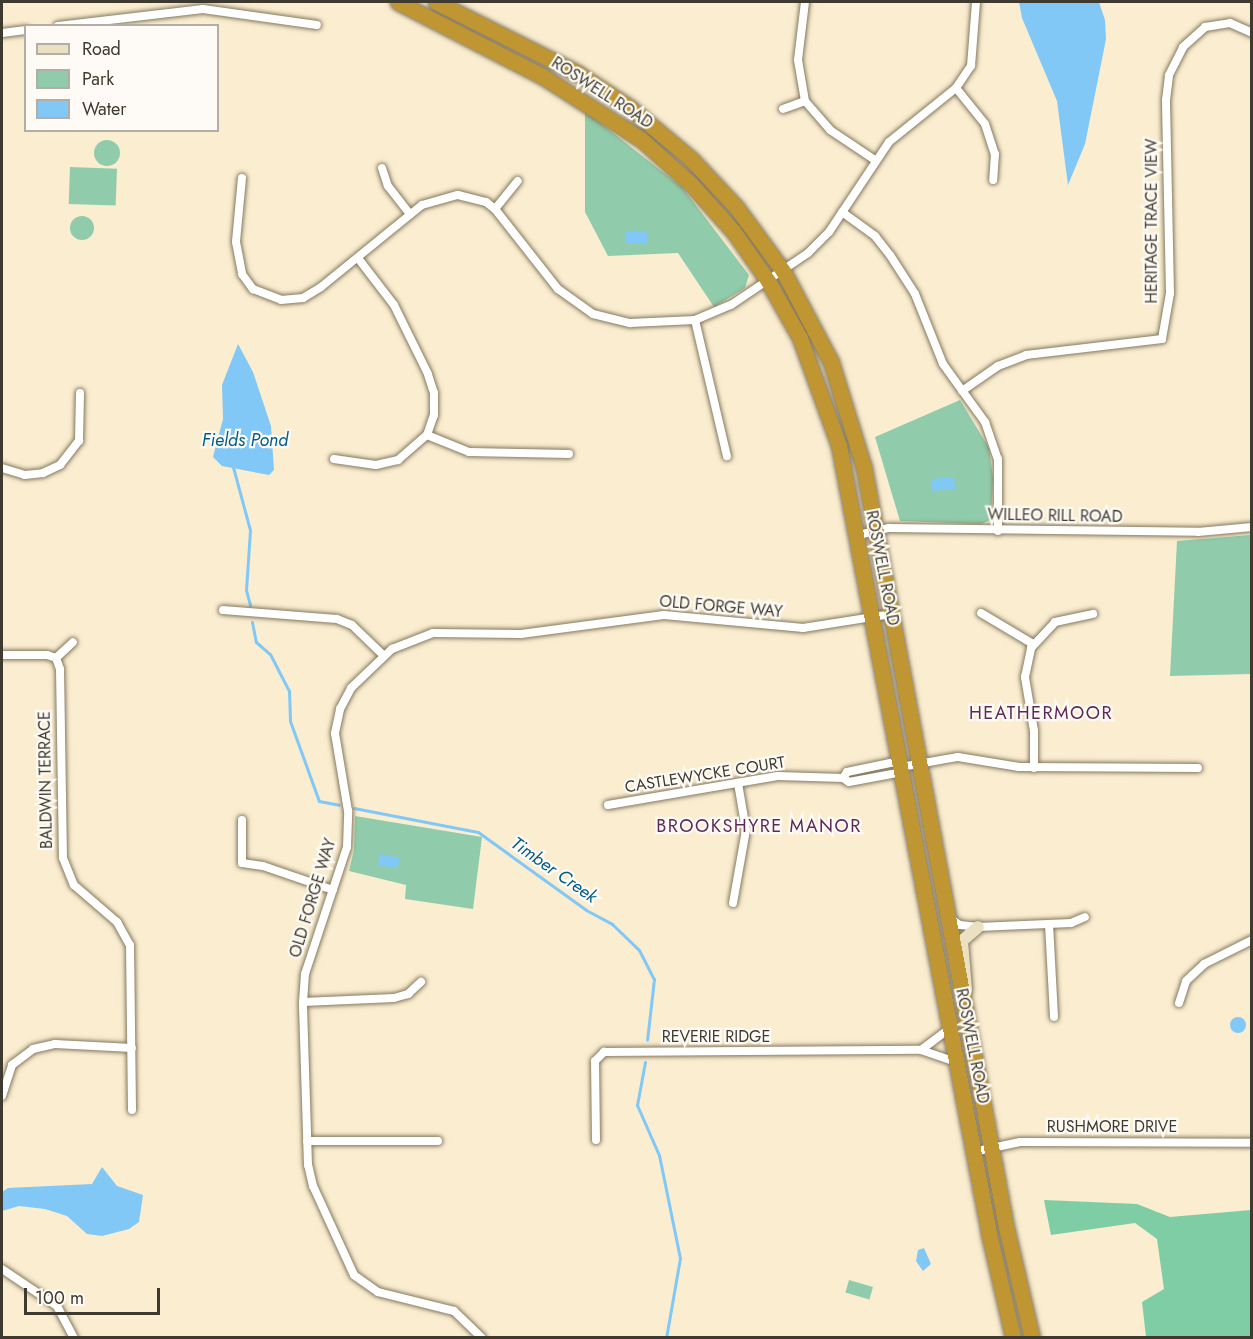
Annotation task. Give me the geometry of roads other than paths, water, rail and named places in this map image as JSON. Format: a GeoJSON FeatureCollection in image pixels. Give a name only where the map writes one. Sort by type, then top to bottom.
{"type":"FeatureCollection","features":[{"type":"Feature","properties":{"kind":"highway","name":"ROSWELL ROAD"},"geometry":{"type":"LineString","coordinates":[[398,2],[421,7],[542,76],[642,140],[712,208],[768,281],[800,338],[831,415],[858,534],[973,1152],[1013,1338]]}},
{"type":"Feature","properties":{"kind":"highway","name":"ROSWELL ROAD"},"geometry":{"type":"LineString","coordinates":[[436,2],[577,73],[643,118],[712,180],[783,271],[815,327],[842,392],[858,444],[991,1147],[1032,1338]]}},
{"type":"Feature","properties":{"kind":"street"},"geometry":{"type":"LineString","coordinates":[[806,2],[798,60],[805,101],[830,130],[875,160]]}},
{"type":"Feature","properties":{"kind":"street"},"geometry":{"type":"LineString","coordinates":[[242,178],[237,254],[242,274],[253,289],[281,300],[303,298],[358,258],[410,214],[434,199],[458,195],[486,202],[495,209],[558,289],[581,308],[604,319],[630,323],[695,320],[731,305],[783,271],[819,242],[842,212],[875,160],[899,131],[956,88],[972,66],[976,2]]}},
{"type":"Feature","properties":{"kind":"street"},"geometry":{"type":"LineString","coordinates":[[75,24],[203,9],[317,25]]}},
{"type":"Feature","properties":{"kind":"street","name":"HERITAGE TRACE VIEW"},"geometry":{"type":"LineString","coordinates":[[962,391],[998,366],[1026,355],[1162,339],[1170,292],[1166,100],[1169,75],[1183,47],[1205,27],[1230,23],[1251,33]]}},
{"type":"Feature","properties":{"kind":"street"},"geometry":{"type":"LineString","coordinates":[[2,33],[24,30]]}},
{"type":"Feature","properties":{"kind":"street"},"geometry":{"type":"LineString","coordinates":[[956,88],[985,124],[995,154],[993,180]]}},
{"type":"Feature","properties":{"kind":"street"},"geometry":{"type":"LineString","coordinates":[[783,109],[805,101]]}},
{"type":"Feature","properties":{"kind":"street"},"geometry":{"type":"LineString","coordinates":[[382,168],[388,186],[410,214]]}},
{"type":"Feature","properties":{"kind":"street"},"geometry":{"type":"LineString","coordinates":[[495,209],[518,181]]}},
{"type":"Feature","properties":{"kind":"street"},"geometry":{"type":"LineString","coordinates":[[842,212],[875,236],[890,255],[915,294],[943,364],[985,422],[996,450],[998,531]]}},
{"type":"Feature","properties":{"kind":"street"},"geometry":{"type":"LineString","coordinates":[[334,459],[376,465],[398,460],[427,435],[434,415],[433,384],[394,305],[358,258]]}},
{"type":"Feature","properties":{"kind":"street"},"geometry":{"type":"LineString","coordinates":[[695,320],[727,456]]}},
{"type":"Feature","properties":{"kind":"street"},"geometry":{"type":"LineString","coordinates":[[2,468],[25,475],[43,473],[60,465],[79,441],[80,393]]}},
{"type":"Feature","properties":{"kind":"street"},"geometry":{"type":"LineString","coordinates":[[427,435],[469,452],[569,454]]}},
{"type":"Feature","properties":{"kind":"street","name":"WILLEO RILL ROAD"},"geometry":{"type":"LineString","coordinates":[[858,534],[876,531],[1198,532],[1251,527]]}},
{"type":"Feature","properties":{"kind":"street"},"geometry":{"type":"LineString","coordinates":[[224,610],[337,618],[352,625],[383,655]]}},
{"type":"Feature","properties":{"kind":"street"},"geometry":{"type":"LineString","coordinates":[[981,613],[1033,644]]}},
{"type":"Feature","properties":{"kind":"street","name":"OLD FORGE WAY"},"geometry":{"type":"LineString","coordinates":[[482,1338],[454,1311],[378,1292],[354,1275],[313,1186],[307,1141],[303,1002],[305,974],[347,847],[349,825],[336,749],[337,718],[351,688],[383,655],[411,638],[433,633],[521,634],[626,617],[664,615],[781,629],[891,614]]}},
{"type":"Feature","properties":{"kind":"street"},"geometry":{"type":"LineString","coordinates":[[1034,768],[1034,731],[1025,677],[1033,644],[1055,622],[1093,614]]}},
{"type":"Feature","properties":{"kind":"street"},"geometry":{"type":"LineString","coordinates":[[2,655],[56,658],[73,642]]}},
{"type":"Feature","properties":{"kind":"street","name":"BALDWIN TERRACE"},"geometry":{"type":"LineString","coordinates":[[56,658],[60,669],[63,858],[74,885],[117,922],[130,945],[132,1110]]}},
{"type":"Feature","properties":{"kind":"street","name":"CASTLEWYCKE COURT"},"geometry":{"type":"LineString","coordinates":[[608,805],[784,775],[843,778],[849,782],[897,773],[901,766],[968,758],[1034,768],[1198,768]]}},
{"type":"Feature","properties":{"kind":"street"},"geometry":{"type":"LineString","coordinates":[[733,903],[746,830],[738,783]]}},
{"type":"Feature","properties":{"kind":"street"},"geometry":{"type":"LineString","coordinates":[[242,820],[242,863],[263,866],[333,890]]}},
{"type":"Feature","properties":{"kind":"street"},"geometry":{"type":"LineString","coordinates":[[948,917],[960,925],[978,927],[1071,923],[1085,917]]}},
{"type":"Feature","properties":{"kind":"street"},"geometry":{"type":"LineString","coordinates":[[1049,924],[1054,1017]]}},
{"type":"Feature","properties":{"kind":"street"},"geometry":{"type":"LineString","coordinates":[[965,1006],[967,972],[962,941],[978,927]]}},
{"type":"Feature","properties":{"kind":"street"},"geometry":{"type":"LineString","coordinates":[[1179,1003],[1186,981],[1204,964],[1251,940]]}},
{"type":"Feature","properties":{"kind":"street"},"geometry":{"type":"LineString","coordinates":[[303,1002],[394,998],[408,994],[421,982]]}},
{"type":"Feature","properties":{"kind":"street"},"geometry":{"type":"LineString","coordinates":[[921,1050],[950,1028]]}},
{"type":"Feature","properties":{"kind":"street"},"geometry":{"type":"LineString","coordinates":[[2,1096],[12,1065],[33,1049],[55,1044],[132,1048]]}},
{"type":"Feature","properties":{"kind":"street","name":"REVERIE RIDGE"},"geometry":{"type":"LineString","coordinates":[[596,1140],[595,1061],[604,1052],[921,1050],[956,1062]]}},
{"type":"Feature","properties":{"kind":"street"},"geometry":{"type":"LineString","coordinates":[[307,1141],[438,1141]]}},
{"type":"Feature","properties":{"kind":"street","name":"RUSHMORE DRIVE"},"geometry":{"type":"LineString","coordinates":[[973,1152],[1020,1142],[1251,1143]]}},
{"type":"Feature","properties":{"kind":"street"},"geometry":{"type":"LineString","coordinates":[[2,1269],[57,1305],[74,1338]]}},
{"type":"Feature","properties":{"kind":"water"},"geometry":{"type":"Polygon","coordinates":[[[1019,2],[1099,2],[1105,20],[1106,39],[1085,144],[1068,185],[1057,101],[1022,18],[1019,2]]]}},
{"type":"Feature","properties":{"kind":"water"},"geometry":{"type":"Polygon","coordinates":[[[626,232],[647,232],[647,243],[626,243],[626,232]]]}},
{"type":"Feature","properties":{"kind":"water","name":"Fields Pond"},"geometry":{"type":"Polygon","coordinates":[[[238,344],[253,372],[271,426],[274,470],[269,475],[222,466],[213,457],[223,419],[222,385],[238,344]]]}},
{"type":"Feature","properties":{"kind":"water"},"geometry":{"type":"Polygon","coordinates":[[[954,477],[955,489],[932,491],[931,479],[954,477]]]}},
{"type":"Feature","properties":{"kind":"water"},"geometry":{"type":"Polygon","coordinates":[[[380,854],[400,858],[398,869],[378,865],[380,854]]]}},
{"type":"Feature","properties":{"kind":"water"},"geometry":{"type":"Polygon","coordinates":[[[1238,1017],[1244,1019],[1246,1025],[1244,1031],[1238,1033],[1232,1031],[1230,1025],[1232,1019],[1238,1017]]]}},
{"type":"Feature","properties":{"kind":"water"},"geometry":{"type":"Polygon","coordinates":[[[102,1167],[117,1186],[143,1195],[139,1222],[129,1229],[102,1236],[87,1234],[67,1216],[45,1209],[19,1206],[2,1211],[2,1192],[8,1188],[92,1184],[102,1167]]]}},
{"type":"Feature","properties":{"kind":"water"},"geometry":{"type":"Polygon","coordinates":[[[924,1248],[931,1264],[923,1271],[916,1261],[918,1250],[924,1248]]]}},
{"type":"Feature","properties":{"kind":"waterway","name":"Timber Creek"},"geometry":{"type":"LineString","coordinates":[[233,467],[250,530],[246,590],[250,605]]}},
{"type":"Feature","properties":{"kind":"waterway","name":"Timber Creek"},"geometry":{"type":"LineString","coordinates":[[252,622],[256,642],[270,654],[289,691],[290,721],[319,801],[339,805]]}},
{"type":"Feature","properties":{"kind":"waterway","name":"Timber Creek"},"geometry":{"type":"LineString","coordinates":[[354,808],[478,832],[586,910],[612,924],[639,950],[654,979],[647,1040]]}},
{"type":"Feature","properties":{"kind":"waterway","name":"Timber Creek"},"geometry":{"type":"LineString","coordinates":[[645,1062],[637,1105],[659,1155],[680,1258],[666,1338]]}},
{"type":"Feature","properties":{"kind":"district","name":"HEATHERMOOR"},"geometry":{"type":"Point","coordinates":[1041,713]}},
{"type":"Feature","properties":{"kind":"district","name":"BROOKSHYRE MANOR"},"geometry":{"type":"Point","coordinates":[759,826]}}]}
